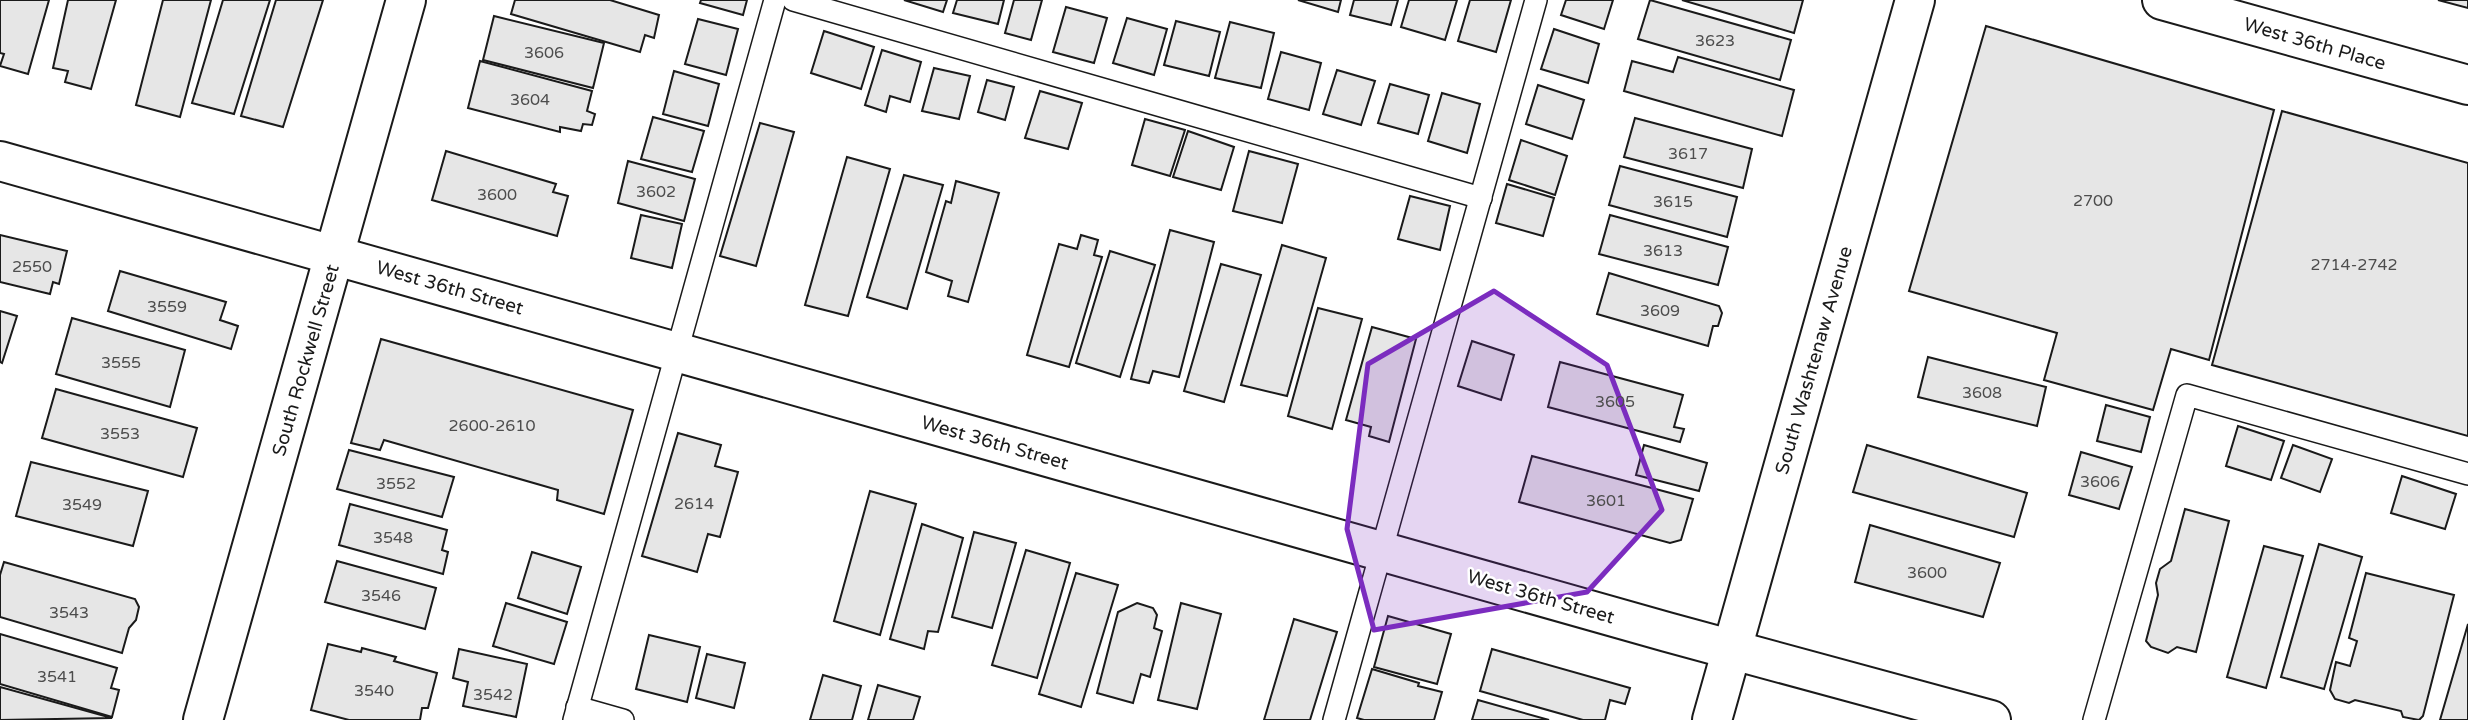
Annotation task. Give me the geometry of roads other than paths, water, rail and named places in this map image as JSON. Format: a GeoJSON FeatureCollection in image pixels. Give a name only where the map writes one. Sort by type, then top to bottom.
{"type":"FeatureCollection","features":[{"type":"Feature","properties":{"kind":"street","name":"South Rockwell Street"},"geometry":{"type":"LineString","coordinates":[[203,720],[406,0]]}},
{"type":"Feature","properties":{"kind":"street","name":"South Washtenaw Avenue"},"geometry":{"type":"LineString","coordinates":[[1712,720],[1915,0]]}},
{"type":"Feature","properties":{"kind":"street","name":"West 36th Place"},"geometry":{"type":"LineString","coordinates":[[2162,0],[2468,85]]}},
{"type":"Feature","properties":{"kind":"street","name":"West 36th Street"},"geometry":{"type":"LineString","coordinates":[[0,161],[1732,650],[1991,720]]}},
{"type":"Feature","properties":{"kind":"lane"},"geometry":{"type":"LineString","coordinates":[[623,720],[576,714],[775,0]]}},
{"type":"Feature","properties":{"kind":"lane"},"geometry":{"type":"LineString","coordinates":[[793,0],[1481,198]]}},
{"type":"Feature","properties":{"kind":"lane"},"geometry":{"type":"LineString","coordinates":[[1334,720],[1536,0]]}},
{"type":"Feature","properties":{"kind":"lane"},"geometry":{"type":"LineString","coordinates":[[2094,720],[2187,395],[2468,474]]}}]}
